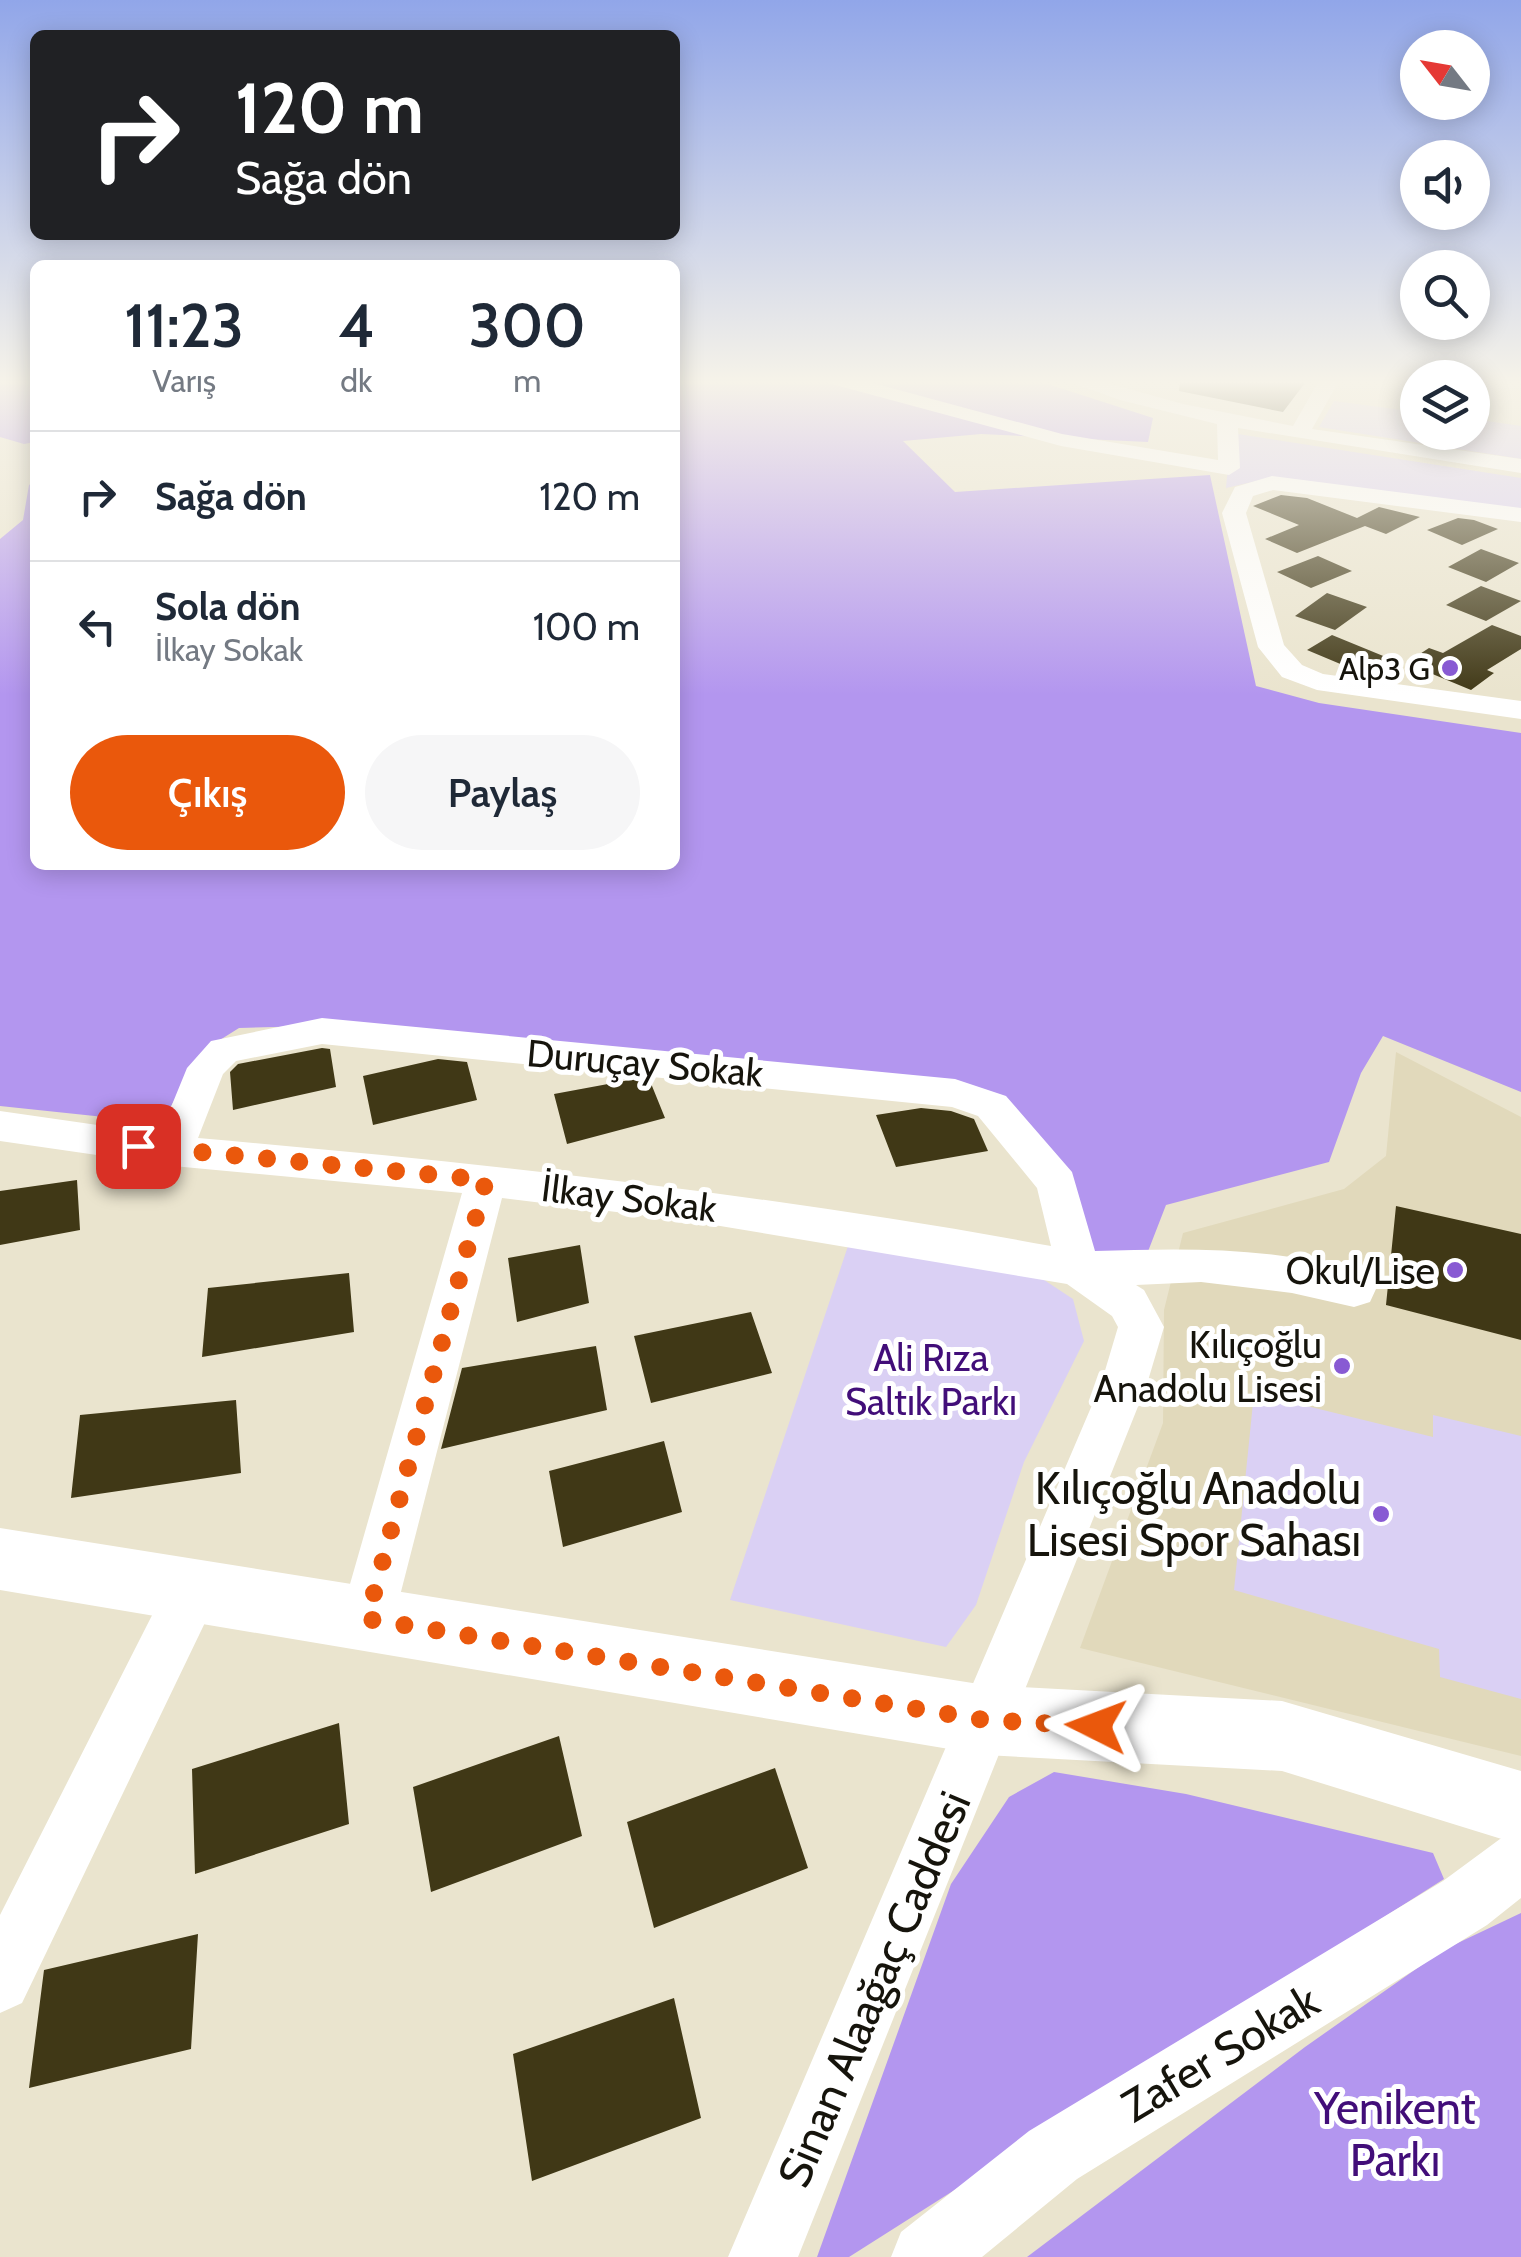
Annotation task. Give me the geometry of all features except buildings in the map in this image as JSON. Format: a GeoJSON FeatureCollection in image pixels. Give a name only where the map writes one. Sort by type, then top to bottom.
{"type":"FeatureCollection","features":[{"type":"Feature","properties":{"kind":"main road"},"geometry":{"type":"LineString","coordinates":[[0,1559],[985,1720],[1282,1736],[1521,1808]]}},
{"type":"Feature","properties":{"kind":"street"},"geometry":{"type":"LineString","coordinates":[[1268,484],[1243,492],[1234,513],[1271,647],[1292,670],[1317,682],[1521,710]]}},
{"type":"Feature","properties":{"kind":"street"},"geometry":{"type":"LineString","coordinates":[[1282,484],[1521,515]]}},
{"type":"Feature","properties":{"kind":"street","name":"Duruçay Sokak"},"geometry":{"type":"LineString","coordinates":[[173,1151],[206,1068],[224,1050],[322,1031],[955,1092],[992,1106],[1058,1183],[1078,1268]]}},
{"type":"Feature","properties":{"kind":"street","name":"İlkay Sokak"},"geometry":{"type":"LineString","coordinates":[[0,1126],[173,1151],[486,1180],[843,1228],[1078,1268],[1201,1265],[1292,1275],[1354,1289]]}},
{"type":"Feature","properties":{"kind":"street"},"geometry":{"type":"LineString","coordinates":[[367,1619],[486,1180]]}},
{"type":"Feature","properties":{"kind":"street","name":"İlkay Sokak"},"geometry":{"type":"LineString","coordinates":[[985,1720],[1124,1384],[1141,1327],[1128,1303],[1078,1268]]}},
{"type":"Feature","properties":{"kind":"street"},"geometry":{"type":"LineString","coordinates":[[0,1981],[194,1588]]}},
{"type":"Feature","properties":{"kind":"street","name":"Sinan Alaağaç Caddesi"},"geometry":{"type":"LineString","coordinates":[[763,2257],[985,1720]]}},
{"type":"Feature","properties":{"kind":"street","name":"Zafer Sokak"},"geometry":{"type":"LineString","coordinates":[[926,2257],[1053,2156],[1465,1902],[1521,1860]]}},
{"type":"Feature","properties":{"kind":"shaded area","name":"Kılıçoğlu Anadolu Lisesi"},"geometry":{"type":"Polygon","coordinates":[[[1396,1052],[1521,1117],[1521,1756],[1080,1648],[1163,1423],[1164,1310],[1183,1233],[1344,1189],[1386,1156],[1396,1052]]]}},
{"type":"Feature","properties":{"kind":"green space"},"geometry":{"type":"Polygon","coordinates":[[[680,484],[947,484],[955,492],[1070,484],[1212,484],[1256,686],[1319,703],[1521,733],[1521,1092],[1383,1036],[1361,1073],[1329,1162],[1166,1205],[1128,1303],[1078,1269],[1057,1183],[991,1106],[354,1025],[239,1028],[204,1050],[161,1123],[0,1106],[0,539],[23,520],[29,485],[30,870],[680,870],[680,484]]]}},
{"type":"Feature","properties":{"kind":"green space"},"geometry":{"type":"Polygon","coordinates":[[[1300,484],[1521,484],[1521,509],[1300,484]]]}},
{"type":"Feature","properties":{"kind":"green space","name":"Ali Rıza Saltık Parkı"},"geometry":{"type":"Polygon","coordinates":[[[848,1246],[1032,1272],[1073,1299],[1084,1341],[1024,1462],[976,1605],[946,1647],[730,1600],[848,1246]]]}},
{"type":"Feature","properties":{"kind":"green space","name":"Kılıçoğlu Anadolu Lisesi Spor Sahası"},"geometry":{"type":"Polygon","coordinates":[[[1254,1393],[1433,1437],[1433,1415],[1521,1436],[1521,1699],[1440,1677],[1439,1649],[1234,1590],[1254,1393]]]}},
{"type":"Feature","properties":{"kind":"green space"},"geometry":{"type":"Polygon","coordinates":[[[1054,1772],[1186,1794],[1433,1853],[1444,1879],[849,2257],[817,2257],[951,1884],[1009,1797],[1054,1772]]]}},
{"type":"Feature","properties":{"kind":"green space","name":"Yenikent Parkı"},"geometry":{"type":"Polygon","coordinates":[[[1521,1913],[1521,2257],[1027,2257],[1305,2047],[1443,1950],[1521,1913]]]}},
{"type":"Feature","properties":{"kind":"place","name":"Alp3 G"},"geometry":{"type":"Point","coordinates":[1450,668]}},
{"type":"Feature","properties":{"kind":"place","name":"Okul/Lise"},"geometry":{"type":"Point","coordinates":[1455,1270]}},
{"type":"Feature","properties":{"kind":"place","name":"Kılıçoğlu Anadolu Lisesi"},"geometry":{"type":"Point","coordinates":[1342,1366]}},
{"type":"Feature","properties":{"kind":"place","name":"Kılıçoğlu Anadolu Lisesi Spor Sahası"},"geometry":{"type":"Point","coordinates":[1381,1514]}},
{"type":"Feature","properties":{"kind":"route"},"geometry":{"type":"LineString","coordinates":[[138,1146],[486,1180],[367,1619],[985,1720],[1096,1726]]}}]}
